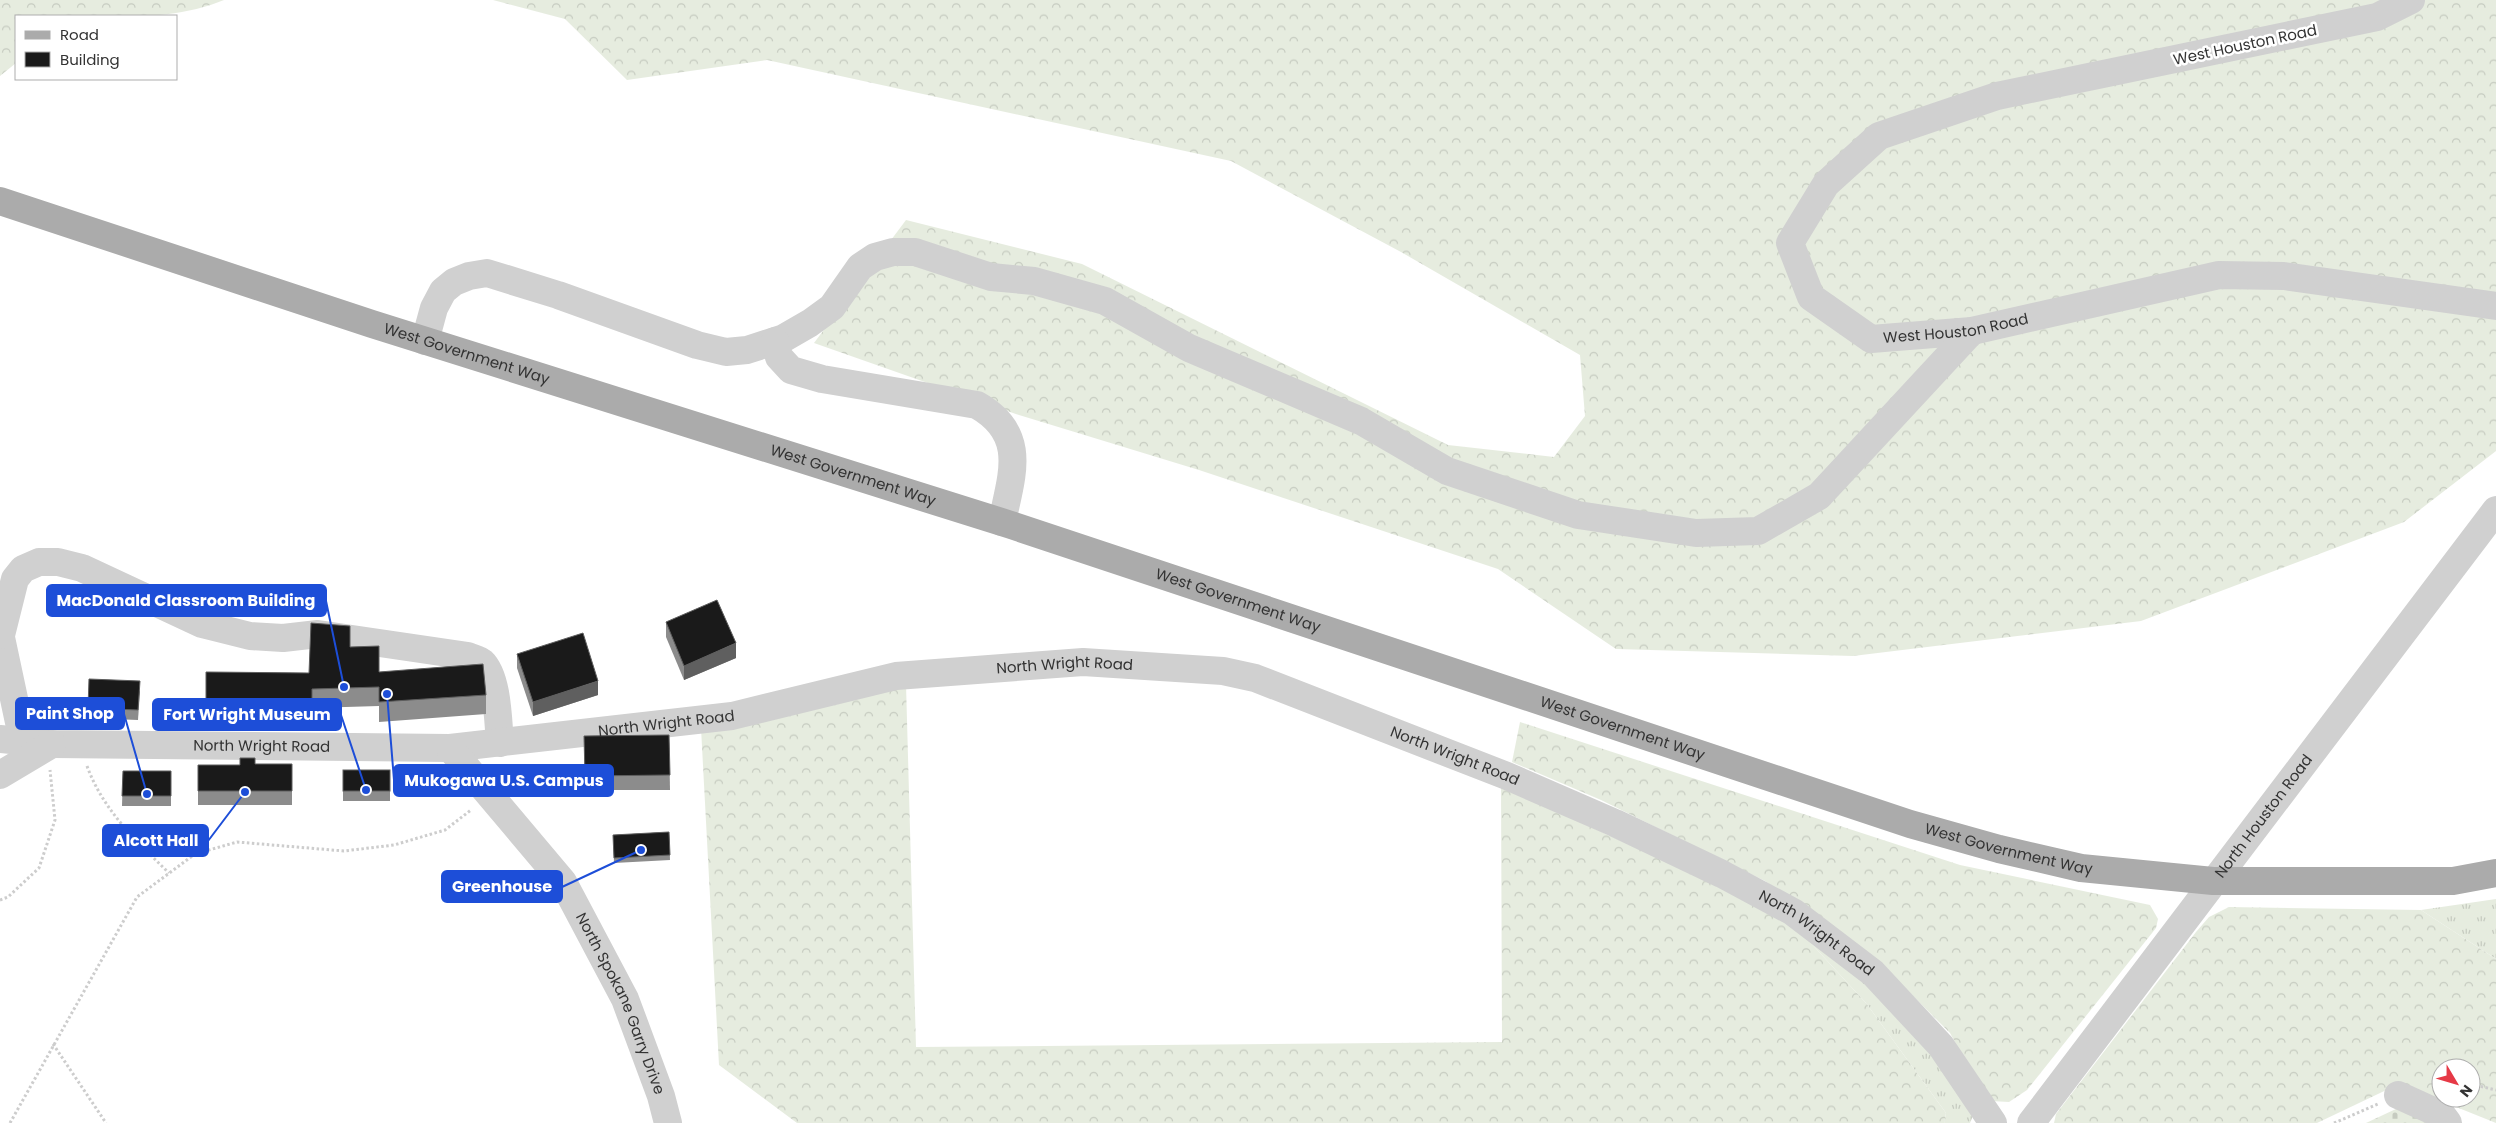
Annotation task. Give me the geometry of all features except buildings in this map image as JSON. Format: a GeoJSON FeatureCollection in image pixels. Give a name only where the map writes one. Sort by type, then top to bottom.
{"type":"FeatureCollection","features":[{"type":"Feature","properties":{"kind":"main road","name":"West Government Way"},"geometry":{"type":"LineString","coordinates":[[0,201],[425,341],[1002,522],[1910,824],[1999,849],[2082,868],[2214,881],[2453,881],[2496,873]]}},
{"type":"Feature","properties":{"kind":"street","name":"West Houston Road"},"geometry":{"type":"LineString","coordinates":[[2411,0],[2377,17],[1997,96],[1879,136],[1826,184],[1790,243],[1811,297],[1871,339],[1972,331],[2218,275],[2284,276],[2496,306]]}},
{"type":"Feature","properties":{"kind":"street"},"geometry":{"type":"LineString","coordinates":[[425,341],[434,308],[443,291],[454,282],[469,276],[487,273],[726,352],[748,350],[776,341],[810,323],[832,306],[860,267],[875,257],[893,252],[915,252],[991,277],[1034,281],[1105,302],[1189,348],[1361,421],[1447,471],[1578,515],[1696,532],[1758,530],[1819,496],[1972,331]]}},
{"type":"Feature","properties":{"kind":"street"},"geometry":{"type":"LineString","coordinates":[[776,341],[779,357],[791,370],[822,379],[977,405],[993,414],[1010,439],[1012,454],[1012,474],[1002,522]]}},
{"type":"Feature","properties":{"kind":"street","name":"North Houston Road"},"geometry":{"type":"LineString","coordinates":[[2032,1123],[2496,510]]}},
{"type":"Feature","properties":{"kind":"street"},"geometry":{"type":"LineString","coordinates":[[0,775],[31,742],[0,634],[15,579],[23,570],[40,562],[58,562],[82,568],[202,624],[250,636],[283,638],[318,634],[468,656],[482,662],[489,671],[494,691],[500,742]]}},
{"type":"Feature","properties":{"kind":"street","name":"North Wright Road"},"geometry":{"type":"LineString","coordinates":[[31,742],[450,748],[732,716],[896,676],[1083,662],[1223,671],[1255,678],[1516,780],[1615,823],[1722,874],[1793,912],[1873,973],[1942,1046],[1993,1123]]}},
{"type":"Feature","properties":{"kind":"street","name":"North Spokane Garry Drive"},"geometry":{"type":"LineString","coordinates":[[450,748],[564,882],[625,999],[661,1096],[668,1123]]}},
{"type":"Feature","properties":{"kind":"street"},"geometry":{"type":"LineString","coordinates":[[2398,1096],[2445,1119],[2470,1123]]}},
{"type":"Feature","properties":{"kind":"path"},"geometry":{"type":"LineString","coordinates":[[0,900],[8,897],[39,868],[55,820],[31,742]]}},
{"type":"Feature","properties":{"kind":"path"},"geometry":{"type":"LineString","coordinates":[[79,744],[95,789],[128,834],[169,873]]}},
{"type":"Feature","properties":{"kind":"path"},"geometry":{"type":"LineString","coordinates":[[10,1123],[137,897],[195,854],[237,842],[344,851],[394,845],[445,830],[490,795]]}},
{"type":"Feature","properties":{"kind":"path"},"geometry":{"type":"LineString","coordinates":[[53,1044],[106,1123]]}},
{"type":"Feature","properties":{"kind":"path"},"geometry":{"type":"LineString","coordinates":[[2481,1086],[2496,1090]]}},
{"type":"Feature","properties":{"kind":"green space"},"geometry":{"type":"Polygon","coordinates":[[[0,0],[224,0],[201,8],[158,15],[15,15],[15,64],[0,76],[0,0]]]}},
{"type":"Feature","properties":{"kind":"green space"},"geometry":{"type":"Polygon","coordinates":[[[493,0],[2496,0],[2496,451],[2404,522],[2141,621],[1853,656],[1616,649],[1498,569],[1199,470],[1019,415],[814,343],[906,220],[1082,264],[1448,445],[1554,457],[1585,416],[1580,355],[1401,252],[1231,161],[767,60],[627,80],[565,19],[493,0]]]}},
{"type":"Feature","properties":{"kind":"green space"},"geometry":{"type":"Polygon","coordinates":[[[906,684],[916,1047],[1502,1042],[1501,786],[1786,916],[1866,1003],[1946,1113],[1944,1123],[797,1123],[719,1065],[701,728],[906,684]]]}},
{"type":"Feature","properties":{"kind":"green space"},"geometry":{"type":"Polygon","coordinates":[[[1520,722],[1960,865],[2150,905],[2158,919],[2156,928],[2027,1090],[2009,1102],[1991,1101],[1983,1093],[1950,1033],[1880,963],[1765,881],[1601,800],[1512,762],[1520,722]]]}},
{"type":"Feature","properties":{"kind":"green space"},"geometry":{"type":"Polygon","coordinates":[[[2496,899],[2496,959],[2421,910],[2496,899]]]}},
{"type":"Feature","properties":{"kind":"green space"},"geometry":{"type":"Polygon","coordinates":[[[2229,907],[2421,910],[2496,959],[2496,1123],[2459,1108],[2481,1108],[2481,1058],[2431,1058],[2431,1097],[2399,1084],[2317,1123],[2054,1123],[2056,1114],[2209,917],[2229,907]]]}},
{"type":"Feature","properties":{"kind":"green space"},"geometry":{"type":"Polygon","coordinates":[[[1786,916],[1868,978],[1959,1085],[1974,1113],[1970,1123],[1944,1123],[1946,1113],[1866,1003],[1786,916]]]}},
{"type":"Feature","properties":{"kind":"green space"},"geometry":{"type":"Polygon","coordinates":[[[2398,1108],[2451,1123],[2366,1123],[2398,1108]]]}},
{"type":"Feature","properties":{"kind":"place","name":"MacDonald Classroom Building"},"geometry":{"type":"Point","coordinates":[344,687]}},
{"type":"Feature","properties":{"kind":"place","name":"Mukogawa U.S. Campus"},"geometry":{"type":"Point","coordinates":[387,694]}},
{"type":"Feature","properties":{"kind":"place","name":"Fort Wright Museum"},"geometry":{"type":"Point","coordinates":[366,790]}},
{"type":"Feature","properties":{"kind":"place","name":"Alcott Hall"},"geometry":{"type":"Point","coordinates":[245,792]}},
{"type":"Feature","properties":{"kind":"place","name":"Paint Shop"},"geometry":{"type":"Point","coordinates":[147,794]}},
{"type":"Feature","properties":{"kind":"place","name":"Greenhouse"},"geometry":{"type":"Point","coordinates":[641,850]}}]}
